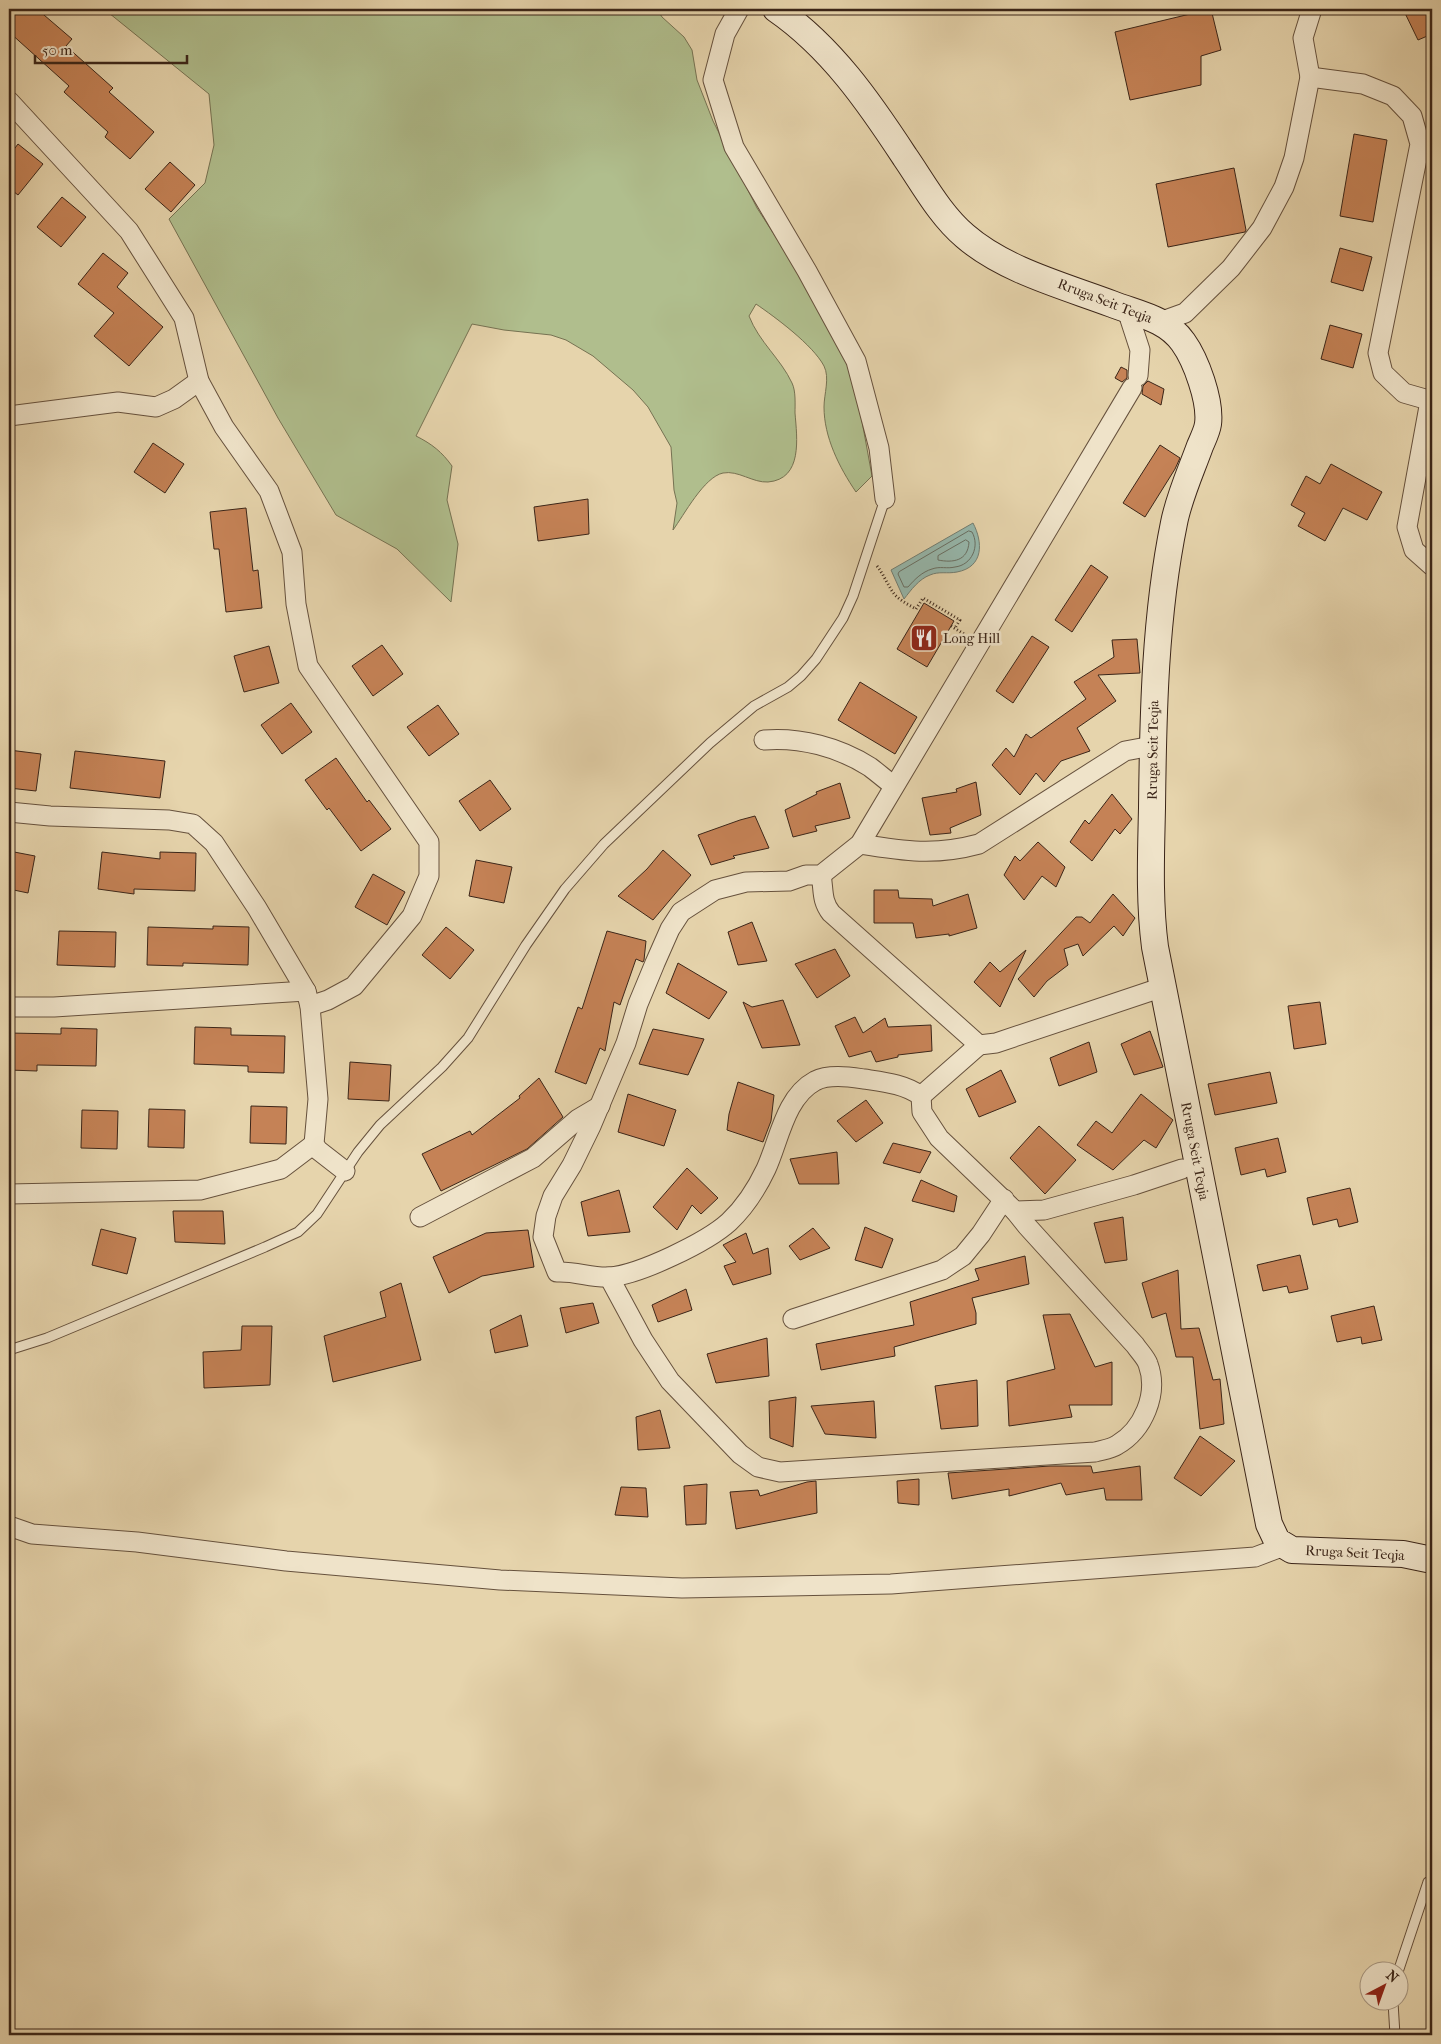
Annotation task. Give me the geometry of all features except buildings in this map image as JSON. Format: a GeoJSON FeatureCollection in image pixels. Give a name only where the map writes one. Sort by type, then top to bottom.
{"type":"FeatureCollection","features":[{"type":"Feature","properties":{"kind":"main road","name":"Rruga Seit Teqja"},"geometry":{"type":"LineString","coordinates":[[776,9],[816,40],[854,82],[936,204],[963,235],[994,257],[1127,310],[1144,314],[1160,322],[1183,341],[1200,376],[1206,396],[1208,424],[1174,520],[1160,613],[1152,746],[1151,916],[1163,987],[1269,1524],[1277,1541],[1284,1546],[1302,1550],[1403,1554],[1432,1560]]}},
{"type":"Feature","properties":{"kind":"street"},"geometry":{"type":"LineString","coordinates":[[739,9],[726,34],[713,80],[734,147],[807,271],[856,361],[879,448],[886,499]]}},
{"type":"Feature","properties":{"kind":"street"},"geometry":{"type":"LineString","coordinates":[[1160,322],[1185,312],[1230,268],[1262,228],[1284,186],[1294,158],[1310,77],[1303,38],[1312,9]]}},
{"type":"Feature","properties":{"kind":"street"},"geometry":{"type":"LineString","coordinates":[[1310,77],[1363,84],[1393,96],[1412,116],[1420,144],[1378,353],[1383,373],[1404,392],[1431,401],[1407,527],[1414,550],[1432,566]]}},
{"type":"Feature","properties":{"kind":"street"},"geometry":{"type":"LineString","coordinates":[[9,101],[129,230],[184,318],[199,381],[224,428],[269,491],[292,552],[296,604],[308,666],[429,842],[429,876],[412,916],[354,986],[328,1000],[308,998],[9,1007]]}},
{"type":"Feature","properties":{"kind":"street"},"geometry":{"type":"LineString","coordinates":[[921,1096],[910,1088],[854,1077],[832,1077],[815,1081],[797,1097],[757,1187],[728,1223],[704,1239],[627,1274],[609,1277],[589,1276],[574,1272],[557,1272],[543,1237],[546,1216],[553,1196],[572,1165],[600,1106],[654,963],[670,929],[681,912],[715,890],[746,882],[789,881],[821,874],[860,844],[1135,382],[1141,363],[1140,350],[1127,310]]}},
{"type":"Feature","properties":{"kind":"street"},"geometry":{"type":"LineString","coordinates":[[9,416],[118,402],[156,407],[174,399],[199,381]]}},
{"type":"Feature","properties":{"kind":"street"},"geometry":{"type":"LineString","coordinates":[[764,740],[782,738],[841,752],[872,768],[894,786]]}},
{"type":"Feature","properties":{"kind":"street"},"geometry":{"type":"LineString","coordinates":[[860,844],[900,851],[928,852],[954,851],[979,844],[1125,751],[1152,746]]}},
{"type":"Feature","properties":{"kind":"street"},"geometry":{"type":"LineString","coordinates":[[9,812],[50,816],[169,820],[193,824],[214,843],[257,908],[308,998],[318,1099],[314,1144],[318,1150],[345,1171]]}},
{"type":"Feature","properties":{"kind":"street"},"geometry":{"type":"LineString","coordinates":[[821,874],[824,903],[831,913],[979,1045]]}},
{"type":"Feature","properties":{"kind":"street"},"geometry":{"type":"LineString","coordinates":[[921,1096],[979,1045],[996,1043],[1163,987]]}},
{"type":"Feature","properties":{"kind":"street"},"geometry":{"type":"LineString","coordinates":[[609,1277],[644,1340],[670,1381],[740,1454],[758,1467],[780,1472],[1095,1452],[1116,1446],[1134,1431],[1148,1409],[1151,1386],[1148,1364],[1135,1345],[1010,1205],[939,1138],[922,1112],[921,1096]]}},
{"type":"Feature","properties":{"kind":"street"},"geometry":{"type":"LineString","coordinates":[[420,1217],[533,1158],[578,1119],[600,1106]]}},
{"type":"Feature","properties":{"kind":"street"},"geometry":{"type":"LineString","coordinates":[[9,1194],[200,1190],[282,1169],[314,1144]]}},
{"type":"Feature","properties":{"kind":"street"},"geometry":{"type":"LineString","coordinates":[[1010,1205],[1044,1210],[1134,1186],[1182,1169]]}},
{"type":"Feature","properties":{"kind":"street"},"geometry":{"type":"LineString","coordinates":[[793,1319],[942,1270],[963,1256],[980,1234],[1010,1205]]}},
{"type":"Feature","properties":{"kind":"street"},"geometry":{"type":"LineString","coordinates":[[9,1526],[32,1534],[137,1542],[286,1561],[500,1580],[682,1588],[891,1584],[1255,1557],[1284,1546]]}},
{"type":"Feature","properties":{"kind":"lane"},"geometry":{"type":"LineString","coordinates":[[9,1350],[47,1338],[298,1232],[317,1214],[358,1152],[380,1125],[442,1067],[468,1038],[526,945],[565,889],[604,844],[710,742],[754,706],[788,687],[816,659],[843,618],[853,596],[886,499]]}},
{"type":"Feature","properties":{"kind":"lane"},"geometry":{"type":"LineString","coordinates":[[1401,1962],[1428,1882]]}},
{"type":"Feature","properties":{"kind":"lane"},"geometry":{"type":"LineString","coordinates":[[1393,2012],[1394,2035]]}},
{"type":"Feature","properties":{"kind":"path"},"geometry":{"type":"LineString","coordinates":[[876,565],[886,577],[895,594],[903,601],[916,609],[923,598],[960,620],[956,628]]}},
{"type":"Feature","properties":{"kind":"green space"},"geometry":{"type":"Polygon","coordinates":[[[104,9],[657,9],[662,17],[684,37],[692,50],[697,80],[713,121],[757,208],[792,262],[848,365],[857,394],[872,476],[856,492],[838,462],[827,429],[824,407],[827,376],[824,366],[803,341],[756,304],[749,316],[758,334],[787,374],[794,390],[797,445],[792,465],[787,473],[779,479],[768,482],[757,481],[734,473],[723,473],[716,476],[702,489],[673,530],[677,503],[674,490],[671,447],[648,407],[633,390],[593,356],[566,340],[551,335],[504,330],[472,324],[416,436],[436,449],[452,466],[447,500],[458,544],[451,602],[397,549],[336,515],[278,418],[169,219],[205,183],[214,145],[209,94],[104,9]]]}},
{"type":"Feature","properties":{"kind":"water"},"geometry":{"type":"Polygon","coordinates":[[[973,523],[979,538],[979,553],[972,565],[957,572],[937,573],[922,579],[904,599],[891,570],[973,523]]]}},
{"type":"Feature","properties":{"kind":"place","name":"Long Hill"},"geometry":{"type":"Point","coordinates":[924,638]}}]}
